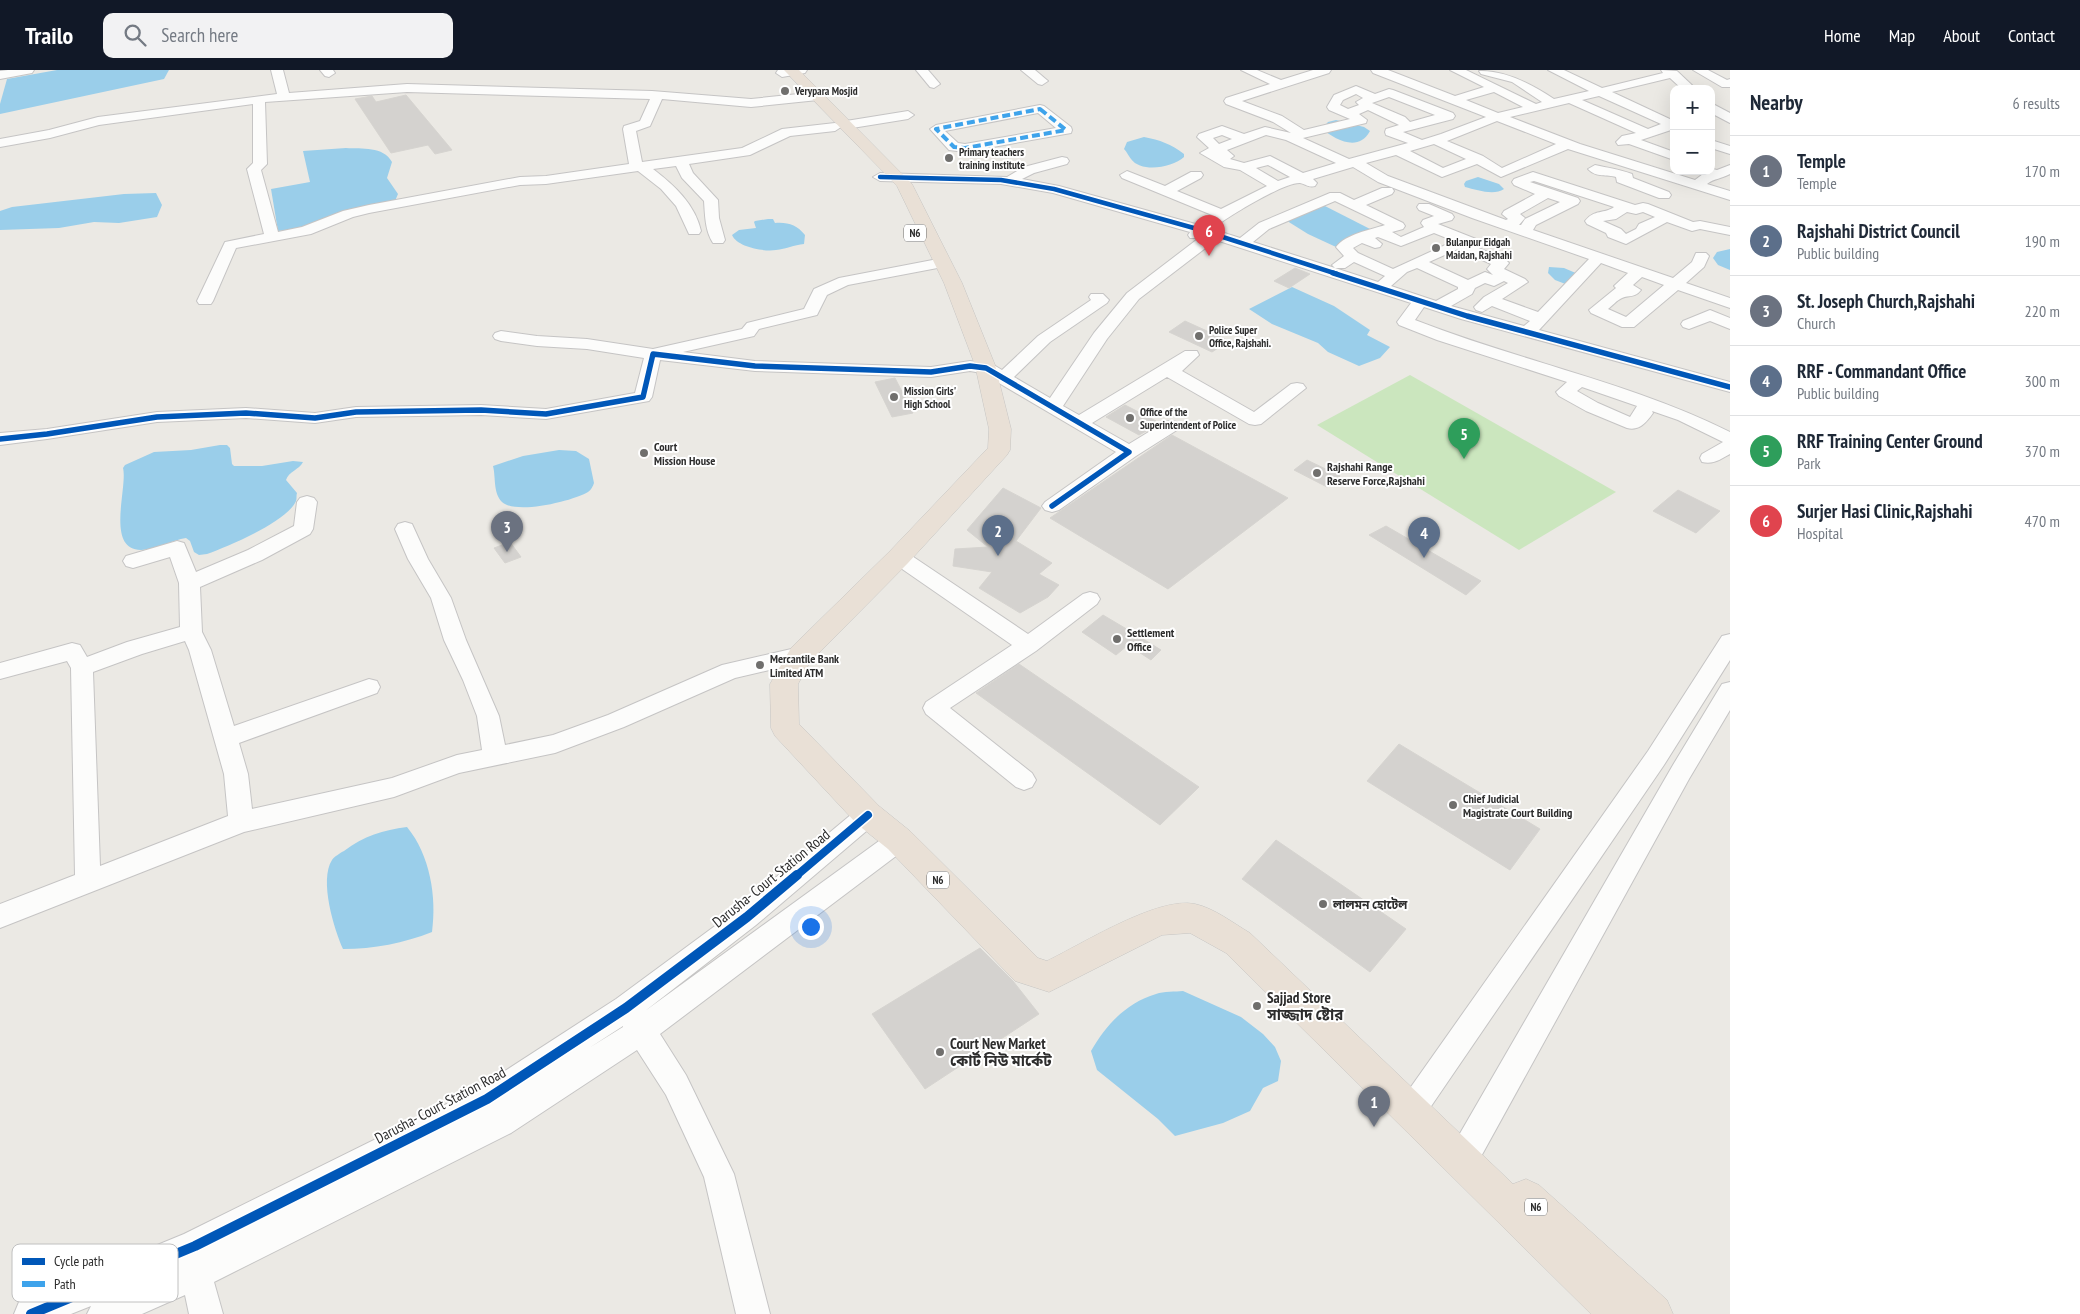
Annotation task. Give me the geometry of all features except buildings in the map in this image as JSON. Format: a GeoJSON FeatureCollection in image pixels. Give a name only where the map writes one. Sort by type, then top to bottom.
{"type":"FeatureCollection","features":[{"type":"Feature","properties":{"kind":"highway","name":"N6"},"geometry":{"type":"LineString","coordinates":[[789,71],[811,96],[895,181],[937,264],[978,367],[1000,429],[999,450],[899,557],[800,655],[784,684],[784,728],[868,815],[899,840],[1027,970],[1049,977],[1158,921],[1194,918],[1238,943],[1466,1153],[1653,1314]]}},
{"type":"Feature","properties":{"kind":"highway","name":"N6"},"geometry":{"type":"LineString","coordinates":[[895,181],[910,221],[937,264]]}},
{"type":"Feature","properties":{"kind":"highway","name":"N6"},"geometry":{"type":"LineString","coordinates":[[1466,1153],[1620,1314]]}},
{"type":"Feature","properties":{"kind":"street"},"geometry":{"type":"LineString","coordinates":[[0,75],[28,70]]}},
{"type":"Feature","properties":{"kind":"street"},"geometry":{"type":"LineString","coordinates":[[277,70],[284,96]]}},
{"type":"Feature","properties":{"kind":"street"},"geometry":{"type":"LineString","coordinates":[[922,70],[934,84]]}},
{"type":"Feature","properties":{"kind":"street"},"geometry":{"type":"LineString","coordinates":[[1027,70],[1042,81]]}},
{"type":"Feature","properties":{"kind":"street"},"geometry":{"type":"LineString","coordinates":[[1247,70],[1280,84]]}},
{"type":"Feature","properties":{"kind":"street"},"geometry":{"type":"LineString","coordinates":[[1377,70],[1573,146],[1602,151],[1653,171],[1727,193]]}},
{"type":"Feature","properties":{"kind":"street"},"geometry":{"type":"LineString","coordinates":[[1456,70],[1533,107]]}},
{"type":"Feature","properties":{"kind":"street"},"geometry":{"type":"LineString","coordinates":[[1487,70],[1485,71],[1520,81],[1551,103]]}},
{"type":"Feature","properties":{"kind":"street"},"geometry":{"type":"LineString","coordinates":[[1380,288],[1395,275],[1421,260],[1471,240],[1518,218],[1509,214],[1584,173],[1602,151],[1673,125],[1554,70]]}},
{"type":"Feature","properties":{"kind":"street"},"geometry":{"type":"LineString","coordinates":[[1698,70],[1726,84],[1730,83]]}},
{"type":"Feature","properties":{"kind":"street"},"geometry":{"type":"LineString","coordinates":[[1724,70],[1730,73]]}},
{"type":"Feature","properties":{"kind":"street"},"geometry":{"type":"LineString","coordinates":[[1299,139],[1297,130],[1274,118],[1230,101],[1322,71],[1353,92]]}},
{"type":"Feature","properties":{"kind":"street"},"geometry":{"type":"LineString","coordinates":[[1425,107],[1495,88],[1509,78],[1528,71]]}},
{"type":"Feature","properties":{"kind":"street"},"geometry":{"type":"LineString","coordinates":[[1053,408],[1100,336],[1133,296],[1204,234],[1222,214],[1277,186],[1435,140],[1496,117],[1568,98],[1603,92],[1670,72],[1685,85]]}},
{"type":"Feature","properties":{"kind":"street"},"geometry":{"type":"LineString","coordinates":[[0,144],[50,134],[98,121],[284,96],[407,88],[657,96],[751,103],[811,96]]}},
{"type":"Feature","properties":{"kind":"street"},"geometry":{"type":"LineString","coordinates":[[1244,167],[1262,153],[1289,153],[1299,139],[1361,120],[1333,107],[1337,97],[1356,90],[1407,126]]}},
{"type":"Feature","properties":{"kind":"street"},"geometry":{"type":"LineString","coordinates":[[1348,113],[1390,93],[1449,116],[1390,132],[1421,144]]}},
{"type":"Feature","properties":{"kind":"street"},"geometry":{"type":"LineString","coordinates":[[657,96],[646,123],[629,129],[638,167],[664,183],[693,221],[694,231]]}},
{"type":"Feature","properties":{"kind":"street"},"geometry":{"type":"LineString","coordinates":[[1568,98],[1647,133]]}},
{"type":"Feature","properties":{"kind":"street"},"geometry":{"type":"LineString","coordinates":[[259,99],[260,164],[254,169],[272,237]]}},
{"type":"Feature","properties":{"kind":"street"},"geometry":{"type":"LineString","coordinates":[[1040,109],[1066,130],[964,148],[954,148],[936,129],[1040,109]]}},
{"type":"Feature","properties":{"kind":"street"},"geometry":{"type":"LineString","coordinates":[[1715,109],[1730,119]]}},
{"type":"Feature","properties":{"kind":"street"},"geometry":{"type":"LineString","coordinates":[[205,301],[230,245],[306,231],[348,214],[369,209],[520,180],[546,180],[746,152],[787,132],[908,115]]}},
{"type":"Feature","properties":{"kind":"street"},"geometry":{"type":"LineString","coordinates":[[1277,186],[1216,150],[1209,140],[1204,137],[1222,130],[1242,140],[1301,179],[1398,226],[1362,237],[1343,247],[1353,256],[1395,275]]}},
{"type":"Feature","properties":{"kind":"street"},"geometry":{"type":"LineString","coordinates":[[1242,140],[1264,131],[1299,139],[1388,191],[1447,217],[1401,242]]}},
{"type":"Feature","properties":{"kind":"street"},"geometry":{"type":"LineString","coordinates":[[1612,135],[1670,155]]}},
{"type":"Feature","properties":{"kind":"street"},"geometry":{"type":"LineString","coordinates":[[1435,140],[1523,192],[1525,185],[1533,176],[1636,210],[1666,199],[1693,183],[1714,174],[1718,175],[1730,170]]}},
{"type":"Feature","properties":{"kind":"street"},"geometry":{"type":"LineString","coordinates":[[1715,145],[1730,150]]}},
{"type":"Feature","properties":{"kind":"street"},"geometry":{"type":"LineString","coordinates":[[1483,169],[1573,146]]}},
{"type":"Feature","properties":{"kind":"street"},"geometry":{"type":"LineString","coordinates":[[1398,150],[1460,181]]}},
{"type":"Feature","properties":{"kind":"street"},"geometry":{"type":"LineString","coordinates":[[1653,171],[1670,159]]}},
{"type":"Feature","properties":{"kind":"street"},"geometry":{"type":"LineString","coordinates":[[1010,181],[1029,170],[1062,160]]}},
{"type":"Feature","properties":{"kind":"street"},"geometry":{"type":"LineString","coordinates":[[682,161],[687,175],[711,200],[712,218],[718,240]]}},
{"type":"Feature","properties":{"kind":"street"},"geometry":{"type":"LineString","coordinates":[[1346,165],[1525,231],[1730,303]]}},
{"type":"Feature","properties":{"kind":"street"},"geometry":{"type":"LineString","coordinates":[[1442,173],[1461,166],[1483,169],[1546,193],[1573,201],[1530,222],[1525,231]]}},
{"type":"Feature","properties":{"kind":"street"},"geometry":{"type":"LineString","coordinates":[[1584,173],[1607,174],[1612,171],[1627,176],[1622,179],[1666,199]]}},
{"type":"Feature","properties":{"kind":"street"},"geometry":{"type":"LineString","coordinates":[[1126,175],[1222,214]]}},
{"type":"Feature","properties":{"kind":"street"},"geometry":{"type":"LineString","coordinates":[[1166,192],[1196,175]]}},
{"type":"Feature","properties":{"kind":"street"},"geometry":{"type":"LineString","coordinates":[[895,181],[949,180],[1044,192],[1242,243],[1471,318],[1675,371],[1730,388]]}},
{"type":"Feature","properties":{"kind":"street"},"geometry":{"type":"LineString","coordinates":[[895,181],[1010,181],[1054,189],[1204,234],[1463,321],[1730,388]]}},
{"type":"Feature","properties":{"kind":"street"},"geometry":{"type":"LineString","coordinates":[[1354,206],[1388,191]]}},
{"type":"Feature","properties":{"kind":"street"},"geometry":{"type":"LineString","coordinates":[[1242,243],[1264,226],[1334,196]]}},
{"type":"Feature","properties":{"kind":"street"},"geometry":{"type":"LineString","coordinates":[[1526,204],[1549,213]]}},
{"type":"Feature","properties":{"kind":"street"},"geometry":{"type":"LineString","coordinates":[[1626,206],[1611,216],[1604,214],[1592,221],[1616,232],[1613,234],[1626,240],[1643,231],[1644,227],[1667,217]]}},
{"type":"Feature","properties":{"kind":"street"},"geometry":{"type":"LineString","coordinates":[[1643,207],[1692,227],[1700,225],[1730,231]]}},
{"type":"Feature","properties":{"kind":"street"},"geometry":{"type":"LineString","coordinates":[[1439,223],[1471,240],[1501,263],[1495,269],[1502,275],[1520,282],[1489,301],[1471,318]]}},
{"type":"Feature","properties":{"kind":"street"},"geometry":{"type":"LineString","coordinates":[[1379,232],[1401,242],[1421,260],[1425,267],[1489,301],[1540,319]]}},
{"type":"Feature","properties":{"kind":"street"},"geometry":{"type":"LineString","coordinates":[[1362,237],[1421,260]]}},
{"type":"Feature","properties":{"kind":"street"},"geometry":{"type":"LineString","coordinates":[[1330,272],[1353,256]]}},
{"type":"Feature","properties":{"kind":"street"},"geometry":{"type":"LineString","coordinates":[[1528,332],[1599,256]]}},
{"type":"Feature","properties":{"kind":"street"},"geometry":{"type":"LineString","coordinates":[[1562,297],[1628,324],[1674,283],[1699,264],[1702,256]]}},
{"type":"Feature","properties":{"kind":"street"},"geometry":{"type":"LineString","coordinates":[[653,354],[748,333],[753,326],[811,312],[820,292],[844,281],[937,264]]}},
{"type":"Feature","properties":{"kind":"street"},"geometry":{"type":"LineString","coordinates":[[1597,310],[1620,292],[1628,294],[1633,290],[1622,286],[1640,271]]}},
{"type":"Feature","properties":{"kind":"street"},"geometry":{"type":"LineString","coordinates":[[1437,307],[1484,277],[1494,280],[1502,275]]}},
{"type":"Feature","properties":{"kind":"street"},"geometry":{"type":"LineString","coordinates":[[1003,378],[1044,339],[1101,300],[1097,297]]}},
{"type":"Feature","properties":{"kind":"street"},"geometry":{"type":"LineString","coordinates":[[1417,306],[1405,322],[1451,340],[1580,380],[1684,416],[1730,439]]}},
{"type":"Feature","properties":{"kind":"street"},"geometry":{"type":"LineString","coordinates":[[1689,324],[1710,315],[1730,324]]}},
{"type":"Feature","properties":{"kind":"street"},"geometry":{"type":"LineString","coordinates":[[501,336],[537,341],[587,344],[755,366],[931,372],[978,367],[1003,378],[1129,452]]}},
{"type":"Feature","properties":{"kind":"street"},"geometry":{"type":"LineString","coordinates":[[0,439],[47,434],[157,417],[209,414],[246,413],[315,418],[366,412],[481,410],[546,414],[643,398],[653,354]]}},
{"type":"Feature","properties":{"kind":"street"},"geometry":{"type":"LineString","coordinates":[[1079,423],[1193,354],[1171,372],[1255,420],[1297,388]]}},
{"type":"Feature","properties":{"kind":"street"},"geometry":{"type":"LineString","coordinates":[[1580,380],[1565,392],[1592,407],[1633,424],[1644,413],[1642,412],[1647,404]]}},
{"type":"Feature","properties":{"kind":"street"},"geometry":{"type":"LineString","coordinates":[[1052,506],[1129,452],[1171,426]]}},
{"type":"Feature","properties":{"kind":"street"},"geometry":{"type":"LineString","coordinates":[[1709,458],[1730,446]]}},
{"type":"Feature","properties":{"kind":"street"},"geometry":{"type":"LineString","coordinates":[[189,583],[255,555],[302,529],[306,502]]}},
{"type":"Feature","properties":{"kind":"street"},"geometry":{"type":"LineString","coordinates":[[406,529],[418,559],[441,598],[455,640],[474,680],[488,716],[495,757]]}},
{"type":"Feature","properties":{"kind":"street"},"geometry":{"type":"LineString","coordinates":[[133,561],[177,548],[189,583],[191,632],[200,650],[236,774],[241,822]]}},
{"type":"Feature","properties":{"kind":"street"},"geometry":{"type":"LineString","coordinates":[[899,557],[1028,645]]}},
{"type":"Feature","properties":{"kind":"street"},"geometry":{"type":"LineString","coordinates":[[1024,780],[934,708],[1028,645],[1090,599]]}},
{"type":"Feature","properties":{"kind":"street"},"geometry":{"type":"LineString","coordinates":[[82,668],[135,648],[191,632]]}},
{"type":"Feature","properties":{"kind":"street"},"geometry":{"type":"LineString","coordinates":[[1416,1106],[1656,758],[1730,642]]}},
{"type":"Feature","properties":{"kind":"street"},"geometry":{"type":"LineString","coordinates":[[0,671],[72,651],[82,668],[88,881]]}},
{"type":"Feature","properties":{"kind":"street"},"geometry":{"type":"LineString","coordinates":[[0,916],[241,822],[257,820],[394,787],[458,764],[555,744],[616,721],[730,671],[800,655]]}},
{"type":"Feature","properties":{"kind":"street"},"geometry":{"type":"LineString","coordinates":[[226,739],[369,687]]}},
{"type":"Feature","properties":{"kind":"street"},"geometry":{"type":"LineString","coordinates":[[1466,1153],[1676,781],[1730,690]]}},
{"type":"Feature","properties":{"kind":"street","name":"Darusha- Court Station Road"},"geometry":{"type":"LineString","coordinates":[[634,1019],[747,917],[868,815]]}},
{"type":"Feature","properties":{"kind":"street","name":"Darusha- Court Station Road"},"geometry":{"type":"LineString","coordinates":[[178,1266],[195,1260],[500,1122],[634,1019],[899,840]]}},
{"type":"Feature","properties":{"kind":"street"},"geometry":{"type":"LineString","coordinates":[[634,1019],[676,1085],[719,1174],[753,1314]]}},
{"type":"Feature","properties":{"kind":"street"},"geometry":{"type":"LineString","coordinates":[[195,1260],[206,1314]]}},
{"type":"Feature","properties":{"kind":"street","name":"Darusha- Court Station Road"},"geometry":{"type":"LineString","coordinates":[[178,1270],[195,1260]]}},
{"type":"Feature","properties":{"kind":"street","name":"Darusha- Court Station Road"},"geometry":{"type":"LineString","coordinates":[[31,1314],[67,1302]]}},
{"type":"Feature","properties":{"kind":"street","name":"Darusha- Court Station Road"},"geometry":{"type":"LineString","coordinates":[[104,1314],[124,1302]]}},
{"type":"Feature","properties":{"kind":"green space"},"geometry":{"type":"Polygon","coordinates":[[[1410,375],[1616,492],[1519,550],[1317,425],[1410,375]]]}},
{"type":"Feature","properties":{"kind":"water"},"geometry":{"type":"Polygon","coordinates":[[[57,70],[169,70],[164,79],[0,114],[0,104],[7,79],[57,70]]]}},
{"type":"Feature","properties":{"kind":"water"},"geometry":{"type":"Polygon","coordinates":[[[1336,120],[1364,127],[1370,131],[1365,138],[1359,141],[1353,143],[1346,142],[1333,137],[1322,129],[1328,122],[1336,120]]]}},
{"type":"Feature","properties":{"kind":"water"},"geometry":{"type":"Polygon","coordinates":[[[1144,137],[1170,145],[1184,154],[1184,157],[1172,164],[1157,167],[1142,166],[1136,163],[1124,149],[1127,142],[1144,137]]]}},
{"type":"Feature","properties":{"kind":"water"},"geometry":{"type":"Polygon","coordinates":[[[346,148],[372,149],[388,157],[392,162],[387,178],[398,194],[395,201],[299,229],[278,231],[271,189],[310,182],[303,151],[346,148]]]}},
{"type":"Feature","properties":{"kind":"water"},"geometry":{"type":"Polygon","coordinates":[[[1478,177],[1499,184],[1504,189],[1490,192],[1465,187],[1466,181],[1478,177]]]}},
{"type":"Feature","properties":{"kind":"water"},"geometry":{"type":"Polygon","coordinates":[[[156,193],[162,205],[157,217],[119,223],[94,222],[59,228],[0,230],[0,211],[12,207],[124,194],[156,193]]]}},
{"type":"Feature","properties":{"kind":"water"},"geometry":{"type":"Polygon","coordinates":[[[1321,204],[1374,231],[1336,247],[1308,234],[1284,219],[1321,204]]]}},
{"type":"Feature","properties":{"kind":"water"},"geometry":{"type":"Polygon","coordinates":[[[773,219],[775,223],[788,224],[799,229],[805,235],[804,244],[765,250],[745,246],[739,243],[732,235],[739,230],[756,228],[755,221],[773,219]]]}},
{"type":"Feature","properties":{"kind":"water"},"geometry":{"type":"Polygon","coordinates":[[[1730,249],[1730,270],[1718,265],[1713,258],[1717,252],[1730,249]]]}},
{"type":"Feature","properties":{"kind":"water"},"geometry":{"type":"Polygon","coordinates":[[[1549,267],[1564,268],[1578,274],[1568,285],[1555,280],[1548,273],[1549,267]]]}},
{"type":"Feature","properties":{"kind":"water"},"geometry":{"type":"Polygon","coordinates":[[[1292,287],[1334,306],[1370,330],[1367,335],[1390,347],[1380,358],[1359,366],[1328,352],[1318,343],[1272,324],[1249,309],[1292,287]]]}},
{"type":"Feature","properties":{"kind":"water"},"geometry":{"type":"Polygon","coordinates":[[[227,445],[230,448],[232,464],[234,466],[262,466],[293,461],[303,462],[286,480],[297,493],[296,501],[290,509],[269,525],[207,554],[199,555],[194,552],[190,541],[186,538],[146,550],[130,547],[124,540],[120,516],[124,477],[123,468],[125,465],[154,452],[191,450],[227,445]]]}},
{"type":"Feature","properties":{"kind":"water"},"geometry":{"type":"Polygon","coordinates":[[[559,450],[576,451],[589,459],[594,483],[589,491],[581,496],[558,503],[531,507],[509,506],[502,502],[496,490],[493,466],[523,456],[559,450]]]}},
{"type":"Feature","properties":{"kind":"water"},"geometry":{"type":"Polygon","coordinates":[[[407,827],[421,850],[430,877],[433,905],[432,932],[389,945],[343,949],[332,917],[327,892],[328,869],[332,860],[366,838],[382,832],[407,827]]]}},
{"type":"Feature","properties":{"kind":"water"},"geometry":{"type":"Polygon","coordinates":[[[1183,991],[1241,1017],[1263,1034],[1275,1047],[1281,1061],[1278,1081],[1263,1088],[1250,1111],[1223,1123],[1175,1136],[1158,1119],[1097,1070],[1091,1051],[1110,1024],[1135,1003],[1159,993],[1183,991]]]}},
{"type":"Feature","properties":{"kind":"marked path"},"geometry":{"type":"LineString","coordinates":[[1040,109],[1066,130],[965,148],[954,147],[936,129],[1040,109]]}},
{"type":"Feature","properties":{"kind":"cycle path"},"geometry":{"type":"LineString","coordinates":[[880,177],[1001,180],[1054,189],[1201,230],[1467,316],[1730,387]]}},
{"type":"Feature","properties":{"kind":"cycle path"},"geometry":{"type":"LineString","coordinates":[[0,439],[47,434],[157,417],[246,413],[315,418],[356,412],[481,410],[546,414],[643,397],[653,354],[755,366],[931,372],[970,366],[986,368],[1129,452],[1052,506]]}},
{"type":"Feature","properties":{"kind":"cycle path"},"geometry":{"type":"LineString","coordinates":[[178,1253],[487,1099],[626,1008],[747,917],[868,815]]}},
{"type":"Feature","properties":{"kind":"cycle path"},"geometry":{"type":"LineString","coordinates":[[31,1314],[60,1302]]}},
{"type":"Feature","properties":{"kind":"place","name":"Verypara Mosjid"},"geometry":{"type":"Point","coordinates":[785,91]}},
{"type":"Feature","properties":{"kind":"place","name":"Primary teachers training institute"},"geometry":{"type":"Point","coordinates":[949,158]}},
{"type":"Feature","properties":{"kind":"place","name":"Bulanpur Eidgah Maidan, Rajshahi"},"geometry":{"type":"Point","coordinates":[1436,248]}},
{"type":"Feature","properties":{"kind":"place","name":"Surjer Hasi Clinic,Rajshahi"},"geometry":{"type":"Point","coordinates":[1209,256]}},
{"type":"Feature","properties":{"kind":"place","name":"Police Super Office, Rajshahi."},"geometry":{"type":"Point","coordinates":[1199,336]}},
{"type":"Feature","properties":{"kind":"place","name":"Mission Girls' High School"},"geometry":{"type":"Point","coordinates":[894,397]}},
{"type":"Feature","properties":{"kind":"place","name":"Office of the Superintendent of Police"},"geometry":{"type":"Point","coordinates":[1130,418]}},
{"type":"Feature","properties":{"kind":"place","name":"Court Mission House"},"geometry":{"type":"Point","coordinates":[644,453]}},
{"type":"Feature","properties":{"kind":"place","name":"RRF Training Center Ground"},"geometry":{"type":"Point","coordinates":[1464,459]}},
{"type":"Feature","properties":{"kind":"place","name":"Rajshahi Range Reserve Force,Rajshahi"},"geometry":{"type":"Point","coordinates":[1317,473]}},
{"type":"Feature","properties":{"kind":"place","name":"St. Joseph Church,Rajshahi"},"geometry":{"type":"Point","coordinates":[507,552]}},
{"type":"Feature","properties":{"kind":"place","name":"Rajshahi District Council"},"geometry":{"type":"Point","coordinates":[998,556]}},
{"type":"Feature","properties":{"kind":"place","name":"RRF - Commandant Office"},"geometry":{"type":"Point","coordinates":[1424,558]}},
{"type":"Feature","properties":{"kind":"place","name":"Settlement Office"},"geometry":{"type":"Point","coordinates":[1117,639]}},
{"type":"Feature","properties":{"kind":"place","name":"Mercantile Bank Limited ATM"},"geometry":{"type":"Point","coordinates":[760,665]}},
{"type":"Feature","properties":{"kind":"place","name":"Chief Judicial Magistrate Court Building"},"geometry":{"type":"Point","coordinates":[1453,805]}},
{"type":"Feature","properties":{"kind":"place","name":"লালমন হোটেল"},"geometry":{"type":"Point","coordinates":[1323,904]}},
{"type":"Feature","properties":{"kind":"place","name":"Sajjad Store সাজ্জাদ ষ্টোর"},"geometry":{"type":"Point","coordinates":[1257,1006]}},
{"type":"Feature","properties":{"kind":"place","name":"Court New Market কোর্ট নিউ মার্কেট"},"geometry":{"type":"Point","coordinates":[940,1052]}},
{"type":"Feature","properties":{"kind":"place","name":"Temple"},"geometry":{"type":"Point","coordinates":[1374,1127]}}]}
